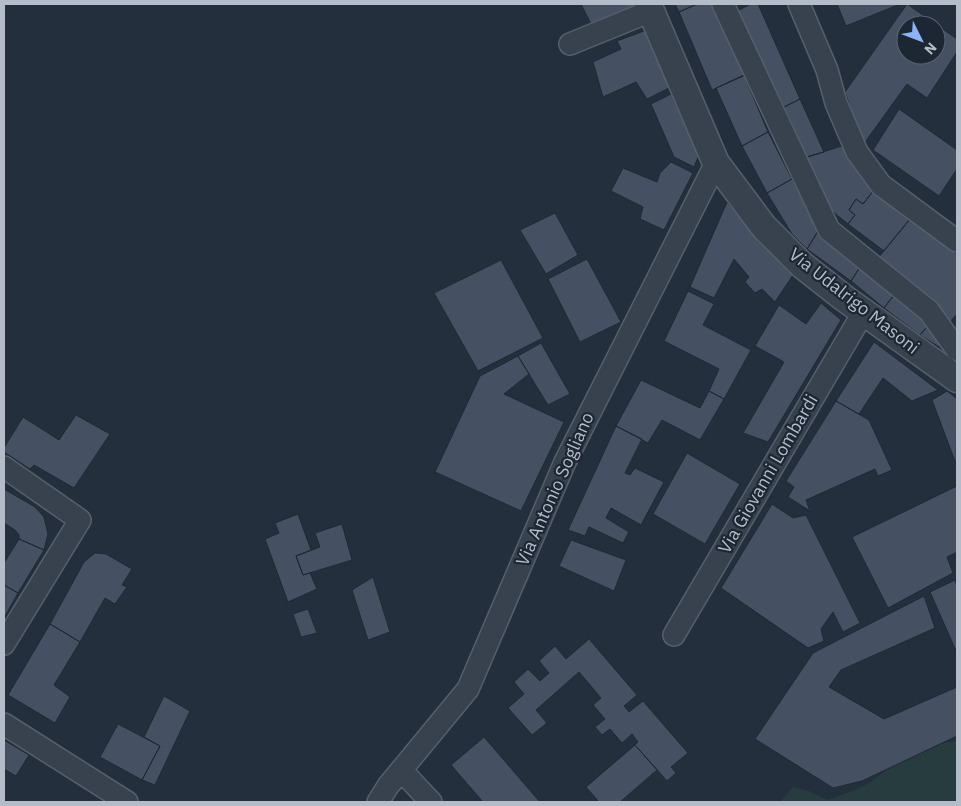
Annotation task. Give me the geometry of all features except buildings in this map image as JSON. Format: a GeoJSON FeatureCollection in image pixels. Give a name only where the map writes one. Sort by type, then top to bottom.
{"type":"FeatureCollection","features":[{"type":"Feature","properties":{"kind":"street"},"geometry":{"type":"LineString","coordinates":[[723,4],[829,230],[929,311],[957,350]]}},
{"type":"Feature","properties":{"kind":"street"},"geometry":{"type":"LineString","coordinates":[[799,4],[826,70],[836,103],[857,152],[881,185],[957,241]]}},
{"type":"Feature","properties":{"kind":"street"},"geometry":{"type":"LineString","coordinates":[[570,44],[649,7]]}},
{"type":"Feature","properties":{"kind":"street","name":"Via Udalrigo Masoni"},"geometry":{"type":"LineString","coordinates":[[649,7],[716,163],[764,228],[802,265],[863,313],[957,379]]}},
{"type":"Feature","properties":{"kind":"street","name":"Via Antonio Sogliano"},"geometry":{"type":"LineString","coordinates":[[378,802],[401,770],[468,689],[565,462],[716,163]]}},
{"type":"Feature","properties":{"kind":"street","name":"Via Giovanni Lombardi"},"geometry":{"type":"LineString","coordinates":[[674,635],[863,313]]}},
{"type":"Feature","properties":{"kind":"street"},"geometry":{"type":"LineString","coordinates":[[4,467],[80,520],[4,644]]}},
{"type":"Feature","properties":{"kind":"street"},"geometry":{"type":"LineString","coordinates":[[4,724],[127,802]]}},
{"type":"Feature","properties":{"kind":"street"},"geometry":{"type":"LineString","coordinates":[[401,770],[431,802]]}},
{"type":"Feature","properties":{"kind":"green space"},"geometry":{"type":"Polygon","coordinates":[[[957,741],[957,802],[783,802],[782,800],[793,787],[809,791],[827,800],[871,782],[898,760],[929,746],[957,741]]]}}]}
